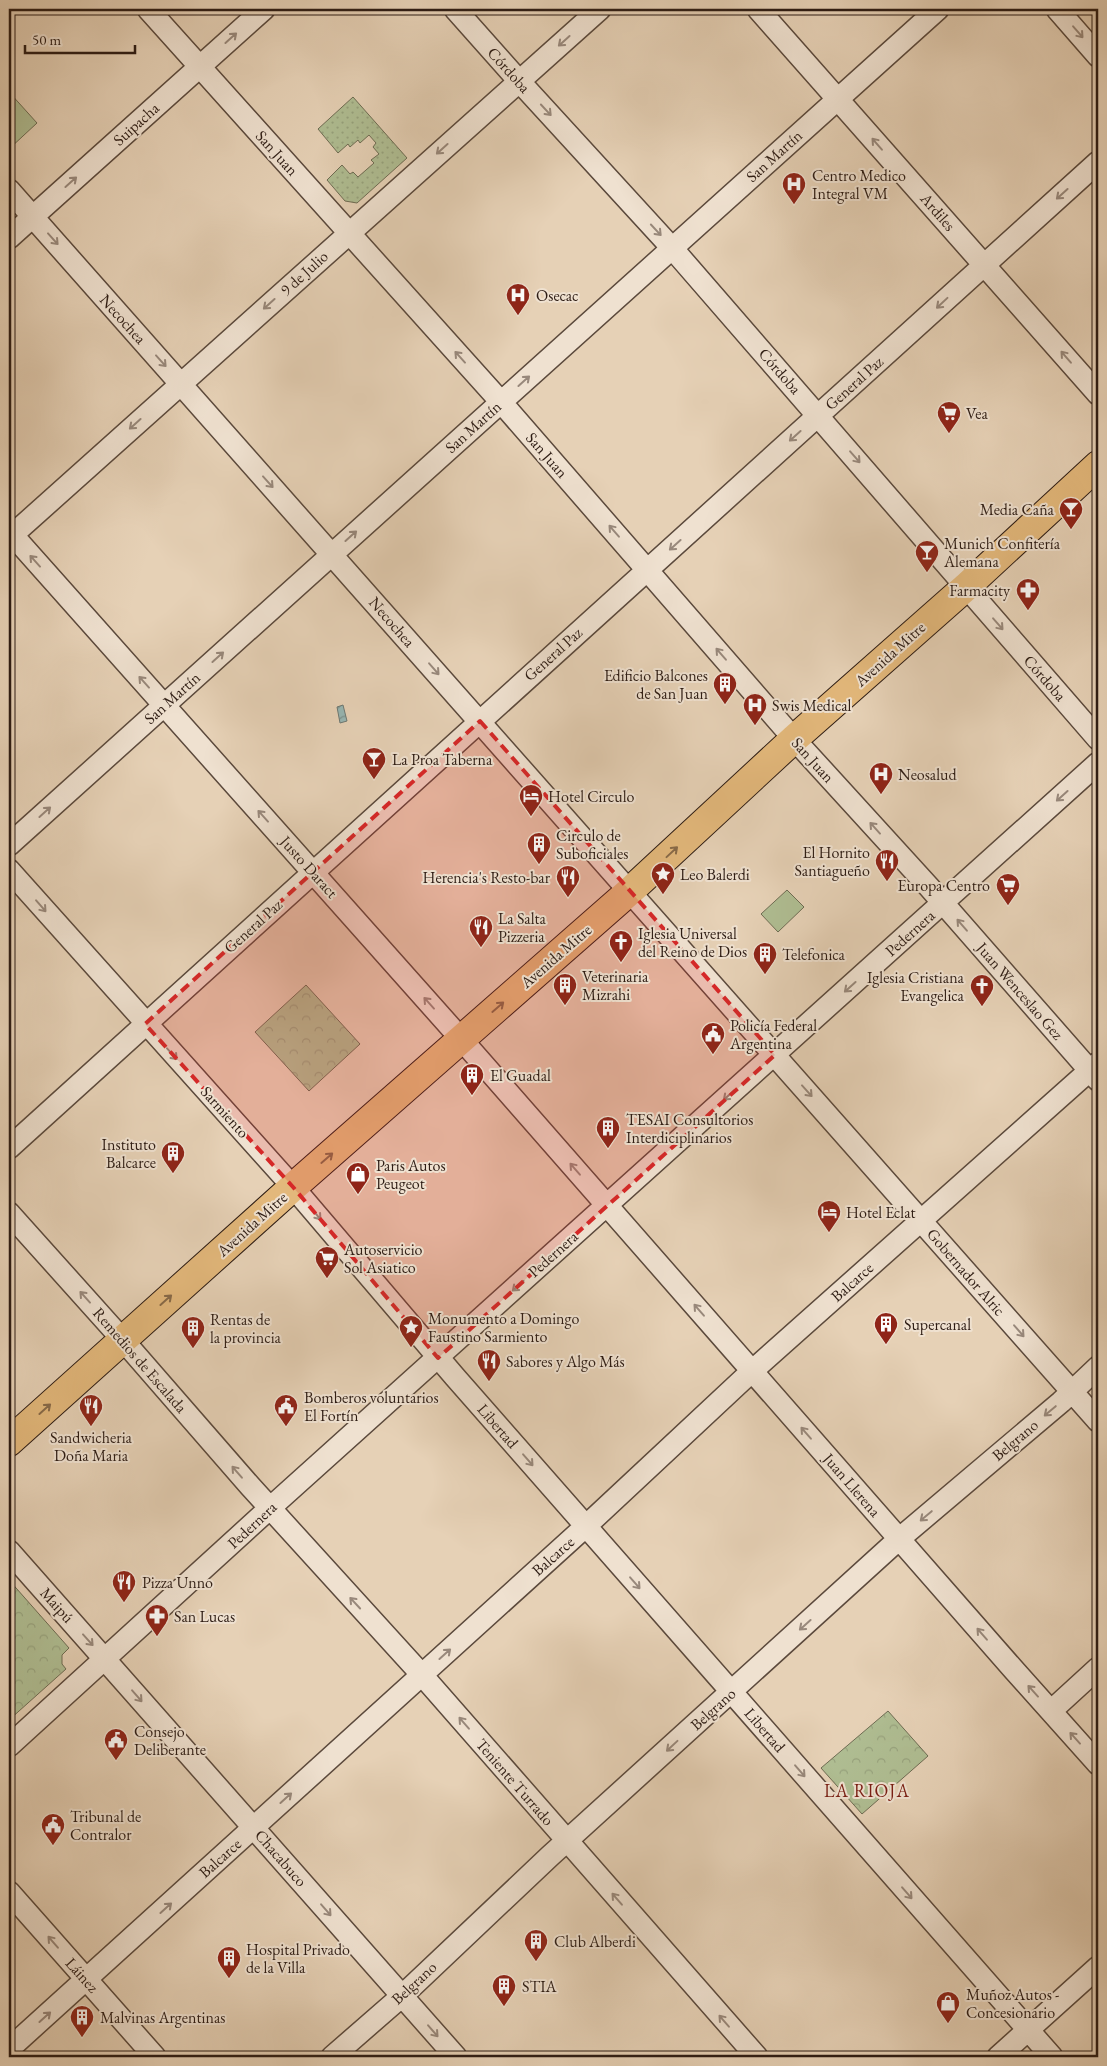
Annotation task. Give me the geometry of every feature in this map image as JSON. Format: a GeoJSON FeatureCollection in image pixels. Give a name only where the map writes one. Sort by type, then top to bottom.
{"type":"FeatureCollection","features":[{"type":"Feature","properties":{"kind":"main road","name":"Avenida Mitre"},"geometry":{"type":"LineString","coordinates":[[9,1442],[293,1187],[630,891],[794,739],[966,587],[1098,465]]}},
{"type":"Feature","properties":{"kind":"street","name":"San Juan"},"geometry":{"type":"LineString","coordinates":[[148,9],[501,402],[794,739],[943,903]]}},
{"type":"Feature","properties":{"kind":"street","name":"Suipacha"},"geometry":{"type":"LineString","coordinates":[[9,238],[264,9]]}},
{"type":"Feature","properties":{"kind":"street","name":"Córdoba"},"geometry":{"type":"LineString","coordinates":[[455,9],[672,248],[1098,739]]}},
{"type":"Feature","properties":{"kind":"street","name":"9 de Julio"},"geometry":{"type":"LineString","coordinates":[[10,534],[600,9]]}},
{"type":"Feature","properties":{"kind":"street","name":"Ardiles"},"geometry":{"type":"LineString","coordinates":[[758,9],[1098,394]]}},
{"type":"Feature","properties":{"kind":"street","name":"San Martín"},"geometry":{"type":"LineString","coordinates":[[9,845],[938,9]]}},
{"type":"Feature","properties":{"kind":"street"},"geometry":{"type":"LineString","coordinates":[[1057,9],[1098,56]]}},
{"type":"Feature","properties":{"kind":"street","name":"General Paz"},"geometry":{"type":"LineString","coordinates":[[9,1148],[1098,162]]}},
{"type":"Feature","properties":{"kind":"street","name":"Necochea"},"geometry":{"type":"LineString","coordinates":[[9,190],[775,1055]]}},
{"type":"Feature","properties":{"kind":"street","name":"Justo Daract"},"geometry":{"type":"LineString","coordinates":[[10,534],[313,872],[607,1206]]}},
{"type":"Feature","properties":{"kind":"street","name":"Pedernera"},"geometry":{"type":"LineString","coordinates":[[9,1746],[270,1508],[1098,763]]}},
{"type":"Feature","properties":{"kind":"street","name":"Sarmiento"},"geometry":{"type":"LineString","coordinates":[[9,870],[293,1187],[438,1358]]}},
{"type":"Feature","properties":{"kind":"street","name":"Juan Wenceslao Gez"},"geometry":{"type":"LineString","coordinates":[[943,903],[1096,1071]]}},
{"type":"Feature","properties":{"kind":"street","name":"Gobernador Alric"},"geometry":{"type":"LineString","coordinates":[[775,1055],[1098,1421]]}},
{"type":"Feature","properties":{"kind":"street","name":"Balcarce"},"geometry":{"type":"LineString","coordinates":[[9,2049],[586,1526],[752,1371],[1096,1071]]}},
{"type":"Feature","properties":{"kind":"street","name":"Juan Llerena"},"geometry":{"type":"LineString","coordinates":[[607,1206],[1098,1764]]}},
{"type":"Feature","properties":{"kind":"street","name":"Remedios de Escalada"},"geometry":{"type":"LineString","coordinates":[[9,1213],[270,1508]]}},
{"type":"Feature","properties":{"kind":"street","name":"Libertad"},"geometry":{"type":"LineString","coordinates":[[438,1358],[1052,2057]]}},
{"type":"Feature","properties":{"kind":"street","name":"Belgrano"},"geometry":{"type":"LineString","coordinates":[[332,2057],[402,1996],[550,1856],[567,1843],[899,1539],[1061,1402],[1071,1390],[1098,1366]]}},
{"type":"Feature","properties":{"kind":"street","name":"Teniente Turrado"},"geometry":{"type":"LineString","coordinates":[[270,1508],[422,1675],[567,1843],[757,2057]]}},
{"type":"Feature","properties":{"kind":"street","name":"Maipú"},"geometry":{"type":"LineString","coordinates":[[9,1552],[105,1659]]}},
{"type":"Feature","properties":{"kind":"street","name":"Chacabuco"},"geometry":{"type":"LineString","coordinates":[[105,1659],[456,2057]]}},
{"type":"Feature","properties":{"kind":"street"},"geometry":{"type":"LineString","coordinates":[[1051,1711],[1098,1668]]}},
{"type":"Feature","properties":{"kind":"street","name":"Láinez"},"geometry":{"type":"LineString","coordinates":[[9,1892],[155,2057]]}},
{"type":"Feature","properties":{"kind":"street"},"geometry":{"type":"LineString","coordinates":[[998,2057],[1098,1966]]}},
{"type":"Feature","properties":{"kind":"highlighted area"},"geometry":{"type":"Polygon","coordinates":[[[480,721],[775,1055],[438,1358],[293,1187],[145,1024],[480,721]]]}},
{"type":"Feature","properties":{"kind":"green space"},"geometry":{"type":"Polygon","coordinates":[[[9,92],[37,123],[9,149],[9,92]]]}},
{"type":"Feature","properties":{"kind":"green space"},"geometry":{"type":"Polygon","coordinates":[[[353,97],[407,158],[357,203],[345,201],[327,180],[342,165],[350,174],[353,172],[358,177],[374,163],[371,160],[379,154],[373,147],[376,143],[369,135],[360,143],[358,140],[350,147],[348,144],[338,153],[318,129],[353,97]]]}},
{"type":"Feature","properties":{"kind":"green space"},"geometry":{"type":"Polygon","coordinates":[[[787,890],[804,907],[778,932],[761,914],[787,890]]]}},
{"type":"Feature","properties":{"kind":"green space"},"geometry":{"type":"Polygon","coordinates":[[[306,985],[360,1044],[309,1091],[255,1032],[306,985]]]}},
{"type":"Feature","properties":{"kind":"green space"},"geometry":{"type":"Polygon","coordinates":[[[9,1580],[69,1648],[62,1655],[62,1664],[66,1669],[9,1720],[9,1580]]]}},
{"type":"Feature","properties":{"kind":"green space"},"geometry":{"type":"Polygon","coordinates":[[[888,1711],[928,1756],[862,1814],[821,1768],[888,1711]]]}},
{"type":"Feature","properties":{"kind":"water"},"geometry":{"type":"Polygon","coordinates":[[[343,705],[347,721],[340,723],[337,707],[343,705]]]}},
{"type":"Feature","properties":{"kind":"place","name":"Centro Medico Integral VM"},"geometry":{"type":"Point","coordinates":[794,205]}},
{"type":"Feature","properties":{"kind":"place","name":"Osecac"},"geometry":{"type":"Point","coordinates":[518,316]}},
{"type":"Feature","properties":{"kind":"place","name":"Vea"},"geometry":{"type":"Point","coordinates":[949,434]}},
{"type":"Feature","properties":{"kind":"place","name":"Media Caña"},"geometry":{"type":"Point","coordinates":[1071,530]}},
{"type":"Feature","properties":{"kind":"place","name":"Munich Confitería Alemana"},"geometry":{"type":"Point","coordinates":[927,573]}},
{"type":"Feature","properties":{"kind":"place","name":"Farmacity"},"geometry":{"type":"Point","coordinates":[1028,611]}},
{"type":"Feature","properties":{"kind":"place","name":"Edificio Balcones de San Juan"},"geometry":{"type":"Point","coordinates":[725,705]}},
{"type":"Feature","properties":{"kind":"place","name":"Swis Medical"},"geometry":{"type":"Point","coordinates":[755,726]}},
{"type":"Feature","properties":{"kind":"place","name":"La Proa Taberna"},"geometry":{"type":"Point","coordinates":[374,780]}},
{"type":"Feature","properties":{"kind":"place","name":"Neosalud"},"geometry":{"type":"Point","coordinates":[881,795]}},
{"type":"Feature","properties":{"kind":"place","name":"Hotel Circulo"},"geometry":{"type":"Point","coordinates":[531,817]}},
{"type":"Feature","properties":{"kind":"place","name":"Circulo de Suboficiales"},"geometry":{"type":"Point","coordinates":[539,865]}},
{"type":"Feature","properties":{"kind":"place","name":"El Hornito Santiagueño"},"geometry":{"type":"Point","coordinates":[887,882]}},
{"type":"Feature","properties":{"kind":"place","name":"Leo Balerdi"},"geometry":{"type":"Point","coordinates":[663,895]}},
{"type":"Feature","properties":{"kind":"place","name":"Herencia's Resto-bar"},"geometry":{"type":"Point","coordinates":[568,898]}},
{"type":"Feature","properties":{"kind":"place","name":"Europa Centro"},"geometry":{"type":"Point","coordinates":[1008,906]}},
{"type":"Feature","properties":{"kind":"place","name":"La Salta Pizzeria"},"geometry":{"type":"Point","coordinates":[481,948]}},
{"type":"Feature","properties":{"kind":"place","name":"Iglesia Universal del Reino de Dios"},"geometry":{"type":"Point","coordinates":[621,963]}},
{"type":"Feature","properties":{"kind":"place","name":"Telefonica"},"geometry":{"type":"Point","coordinates":[765,975]}},
{"type":"Feature","properties":{"kind":"place","name":"Veterinaria Mizrahi"},"geometry":{"type":"Point","coordinates":[565,1006]}},
{"type":"Feature","properties":{"kind":"place","name":"Iglesia Cristiana Evangelica"},"geometry":{"type":"Point","coordinates":[982,1007]}},
{"type":"Feature","properties":{"kind":"place","name":"Policía Federal Argentina"},"geometry":{"type":"Point","coordinates":[713,1055]}},
{"type":"Feature","properties":{"kind":"place","name":"El Guadal"},"geometry":{"type":"Point","coordinates":[472,1096]}},
{"type":"Feature","properties":{"kind":"place","name":"TESAI Consultorios Interdiciplinarios"},"geometry":{"type":"Point","coordinates":[608,1149]}},
{"type":"Feature","properties":{"kind":"place","name":"Instituto Balcarce"},"geometry":{"type":"Point","coordinates":[173,1174]}},
{"type":"Feature","properties":{"kind":"place","name":"Paris Autos Peugeot"},"geometry":{"type":"Point","coordinates":[358,1195]}},
{"type":"Feature","properties":{"kind":"place","name":"Hotel Eclat"},"geometry":{"type":"Point","coordinates":[829,1233]}},
{"type":"Feature","properties":{"kind":"place","name":"Autoservicio Sol Asiatico"},"geometry":{"type":"Point","coordinates":[327,1279]}},
{"type":"Feature","properties":{"kind":"place","name":"Supercanal"},"geometry":{"type":"Point","coordinates":[886,1345]}},
{"type":"Feature","properties":{"kind":"place","name":"Monumento a Domingo Faustino Sarmiento"},"geometry":{"type":"Point","coordinates":[411,1348]}},
{"type":"Feature","properties":{"kind":"place","name":"Rentas de la provincia"},"geometry":{"type":"Point","coordinates":[193,1349]}},
{"type":"Feature","properties":{"kind":"place","name":"Sabores y Algo Más"},"geometry":{"type":"Point","coordinates":[489,1382]}},
{"type":"Feature","properties":{"kind":"place","name":"Sandwicheria Doña Maria"},"geometry":{"type":"Point","coordinates":[91,1427]}},
{"type":"Feature","properties":{"kind":"place","name":"Bomberos voluntarios El Fortín"},"geometry":{"type":"Point","coordinates":[286,1427]}},
{"type":"Feature","properties":{"kind":"place","name":"Pizza Unno"},"geometry":{"type":"Point","coordinates":[124,1603]}},
{"type":"Feature","properties":{"kind":"place","name":"San Lucas"},"geometry":{"type":"Point","coordinates":[157,1637]}},
{"type":"Feature","properties":{"kind":"place","name":"Consejo Deliberante"},"geometry":{"type":"Point","coordinates":[116,1761]}},
{"type":"Feature","properties":{"kind":"place","name":"Tribunal de Contralor"},"geometry":{"type":"Point","coordinates":[53,1846]}},
{"type":"Feature","properties":{"kind":"place","name":"Club Alberdi"},"geometry":{"type":"Point","coordinates":[536,1962]}},
{"type":"Feature","properties":{"kind":"place","name":"Hospital Privado de la Villa"},"geometry":{"type":"Point","coordinates":[229,1979]}},
{"type":"Feature","properties":{"kind":"place","name":"STIA"},"geometry":{"type":"Point","coordinates":[504,2007]}},
{"type":"Feature","properties":{"kind":"place","name":"Muñoz Autos - Concesionario"},"geometry":{"type":"Point","coordinates":[948,2024]}},
{"type":"Feature","properties":{"kind":"place","name":"Malvinas Argentinas"},"geometry":{"type":"Point","coordinates":[82,2038]}},
{"type":"Feature","properties":{"kind":"district","name":"LA RIOJA"},"geometry":{"type":"Point","coordinates":[867,1790]}}]}
